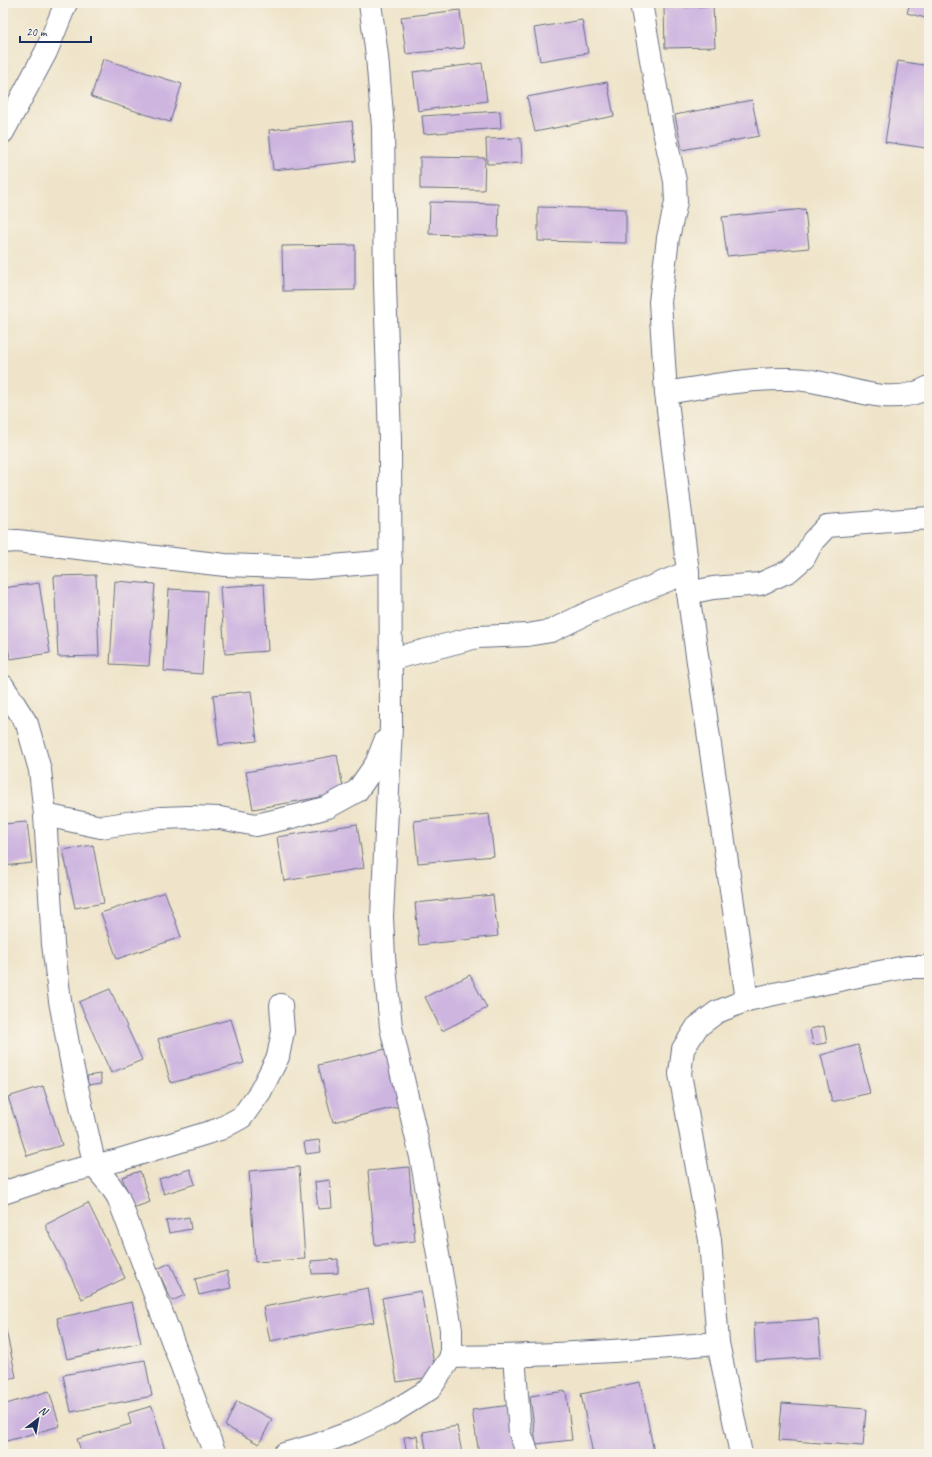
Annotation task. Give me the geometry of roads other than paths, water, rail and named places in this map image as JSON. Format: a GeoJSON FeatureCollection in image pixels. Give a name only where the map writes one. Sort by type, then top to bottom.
{"type":"FeatureCollection","features":[{"type":"Feature","properties":{"kind":"street"},"geometry":{"type":"LineString","coordinates":[[3,132],[46,52],[66,3]]}},
{"type":"Feature","properties":{"kind":"street"},"geometry":{"type":"LineString","coordinates":[[284,1454],[316,1445],[354,1431],[388,1415],[430,1389],[451,1357],[451,1329],[421,1157],[391,1027],[384,957],[382,917],[391,726],[392,659],[390,440],[385,285],[383,127],[377,56],[370,3]]}},
{"type":"Feature","properties":{"kind":"street"},"geometry":{"type":"LineString","coordinates":[[641,3],[662,127],[675,181],[676,202],[668,238],[660,302],[666,393],[688,572],[688,593],[747,1000]]}},
{"type":"Feature","properties":{"kind":"street"},"geometry":{"type":"LineString","coordinates":[[666,393],[764,379],[794,379],[878,396],[899,397],[923,391],[929,387]]}},
{"type":"Feature","properties":{"kind":"street"},"geometry":{"type":"LineString","coordinates":[[688,593],[713,588],[760,584],[789,571],[804,558],[813,541],[826,526],[929,518]]}},
{"type":"Feature","properties":{"kind":"street"},"geometry":{"type":"LineString","coordinates":[[3,542],[24,542],[225,565],[309,568],[391,561]]}},
{"type":"Feature","properties":{"kind":"street"},"geometry":{"type":"LineString","coordinates":[[392,659],[477,638],[527,635],[551,631],[590,612],[688,572]]}},
{"type":"Feature","properties":{"kind":"street"},"geometry":{"type":"LineString","coordinates":[[3,686],[27,724],[40,770],[45,815],[53,944],[60,1002],[72,1064],[95,1166],[118,1197],[215,1454]]}},
{"type":"Feature","properties":{"kind":"street"},"geometry":{"type":"LineString","coordinates":[[45,815],[101,827],[160,818],[189,817],[220,818],[256,825],[296,816],[328,806],[357,790],[376,764],[391,726]]}},
{"type":"Feature","properties":{"kind":"street"},"geometry":{"type":"LineString","coordinates":[[741,1454],[718,1343],[710,1240],[680,1074],[683,1049],[697,1027],[717,1012],[747,1000],[906,967],[929,967]]}},
{"type":"Feature","properties":{"kind":"street"},"geometry":{"type":"LineString","coordinates":[[3,1193],[63,1173],[159,1149],[220,1129],[242,1118],[260,1092],[278,1057],[283,1031],[281,1005]]}},
{"type":"Feature","properties":{"kind":"street"},"geometry":{"type":"LineString","coordinates":[[451,1357],[627,1351],[718,1343]]}},
{"type":"Feature","properties":{"kind":"street"},"geometry":{"type":"LineString","coordinates":[[514,1356],[520,1433],[528,1454]]}}]}
